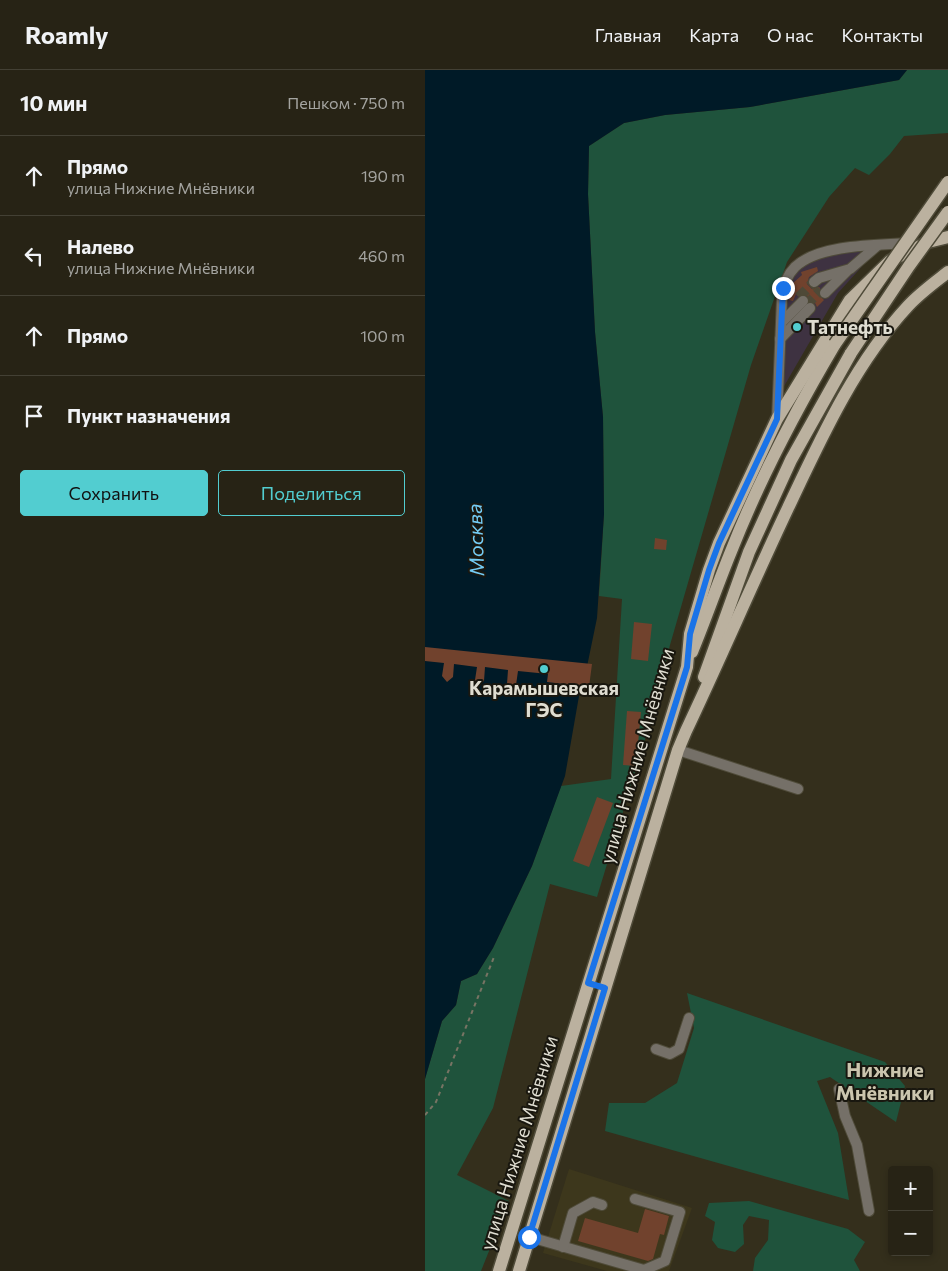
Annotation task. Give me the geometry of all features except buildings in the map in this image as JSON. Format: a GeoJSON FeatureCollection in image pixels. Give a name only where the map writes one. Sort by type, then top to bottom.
{"type":"FeatureCollection","features":[{"type":"Feature","properties":{"kind":"main road"},"geometry":{"type":"LineString","coordinates":[[687,667],[732,548],[775,453],[811,385],[835,344],[948,182]]}},
{"type":"Feature","properties":{"kind":"main road"},"geometry":{"type":"LineString","coordinates":[[686,731],[714,644],[749,552],[791,460],[851,353],[909,266],[948,212]]}},
{"type":"Feature","properties":{"kind":"main road","name":"улица Нижние Мнёвники"},"geometry":{"type":"LineString","coordinates":[[499,1271],[687,667],[690,634],[719,543],[777,419],[850,300],[890,261],[928,242],[948,237]]}},
{"type":"Feature","properties":{"kind":"main road","name":"улица Нижние Мнёвники"},"geometry":{"type":"LineString","coordinates":[[519,1271],[678,750],[686,731],[805,472],[855,378],[882,338],[908,306],[930,285],[948,272]]}},
{"type":"Feature","properties":{"kind":"street"},"geometry":{"type":"LineString","coordinates":[[777,419],[780,331],[784,285],[791,272],[800,263],[819,254],[841,248],[928,242]]}},
{"type":"Feature","properties":{"kind":"street"},"geometry":{"type":"LineString","coordinates":[[850,269],[834,274],[819,288],[850,269],[878,245]]}},
{"type":"Feature","properties":{"kind":"street"},"geometry":{"type":"LineString","coordinates":[[805,303],[780,331],[790,314],[805,303]]}},
{"type":"Feature","properties":{"kind":"street"},"geometry":{"type":"LineString","coordinates":[[678,750],[798,789]]}},
{"type":"Feature","properties":{"kind":"street"},"geometry":{"type":"LineString","coordinates":[[588,983],[605,988]]}},
{"type":"Feature","properties":{"kind":"street"},"geometry":{"type":"LineString","coordinates":[[656,1049],[670,1054],[679,1049],[689,1018]]}},
{"type":"Feature","properties":{"kind":"street"},"geometry":{"type":"LineString","coordinates":[[839,1089],[845,1116],[857,1145],[869,1211]]}},
{"type":"Feature","properties":{"kind":"street"},"geometry":{"type":"LineString","coordinates":[[529,1237],[644,1270],[665,1261],[680,1212],[635,1199]]}},
{"type":"Feature","properties":{"kind":"street"},"geometry":{"type":"LineString","coordinates":[[563,1247],[573,1213],[593,1202],[602,1205]]}},
{"type":"Feature","properties":{"kind":"path"},"geometry":{"type":"LineString","coordinates":[[425,1116],[436,1102],[493,957]]}},
{"type":"Feature","properties":{"kind":"shaded area","name":"Татнефть"},"geometry":{"type":"Polygon","coordinates":[[[885,241],[838,293],[772,407],[776,310],[779,295],[793,265],[885,241]]]}},
{"type":"Feature","properties":{"kind":"shaded area"},"geometry":{"type":"Polygon","coordinates":[[[569,1169],[692,1208],[669,1271],[607,1271],[543,1253],[569,1169]]]}},
{"type":"Feature","properties":{"kind":"green space"},"geometry":{"type":"Polygon","coordinates":[[[907,70],[948,70],[948,133],[904,136],[890,154],[869,175],[855,168],[829,197],[787,262],[751,365],[670,645],[654,710],[597,897],[550,884],[493,1108],[457,1175],[509,1201],[481,1271],[425,1271],[425,1079],[442,1021],[456,1005],[461,981],[477,974],[493,948],[532,866],[561,786],[611,779],[622,599],[599,596],[604,514],[603,417],[595,332],[588,194],[589,146],[624,123],[665,115],[750,107],[899,80],[907,70]]]}},
{"type":"Feature","properties":{"kind":"green space"},"geometry":{"type":"Polygon","coordinates":[[[687,993],[885,1062],[905,1086],[896,1122],[830,1077],[817,1081],[838,1133],[849,1200],[605,1131],[609,1103],[645,1103],[677,1083],[694,1028],[687,993]]]}},
{"type":"Feature","properties":{"kind":"green space"},"geometry":{"type":"Polygon","coordinates":[[[749,1201],[848,1229],[865,1242],[854,1260],[860,1271],[753,1271],[755,1258],[768,1240],[769,1220],[749,1216],[743,1225],[744,1244],[735,1252],[718,1248],[712,1240],[715,1222],[705,1216],[709,1203],[749,1201]]]}},
{"type":"Feature","properties":{"kind":"water","name":"Москва"},"geometry":{"type":"Polygon","coordinates":[[[425,70],[907,70],[899,80],[750,107],[665,115],[624,123],[589,146],[588,194],[595,332],[603,417],[604,514],[597,618],[583,686],[579,696],[565,776],[532,866],[493,948],[477,974],[461,981],[456,1005],[442,1021],[425,1079],[425,70]]]}},
{"type":"Feature","properties":{"kind":"tunnel"},"geometry":{"type":"LineString","coordinates":[[799,297],[814,282]]}},
{"type":"Feature","properties":{"kind":"tunnel"},"geometry":{"type":"LineString","coordinates":[[806,305],[821,290]]}},
{"type":"Feature","properties":{"kind":"place","name":"Татнефть"},"geometry":{"type":"Point","coordinates":[797,327]}},
{"type":"Feature","properties":{"kind":"place","name":"Карамышевская ГЭС"},"geometry":{"type":"Point","coordinates":[544,669]}},
{"type":"Feature","properties":{"kind":"district","name":"Нижние Мнёвники"},"geometry":{"type":"Point","coordinates":[885,1082]}},
{"type":"Feature","properties":{"kind":"route"},"geometry":{"type":"LineString","coordinates":[[529,1237],[605,988],[588,983],[687,667],[690,634],[697,608],[719,543],[763,445],[777,419],[783,288]]}}]}
